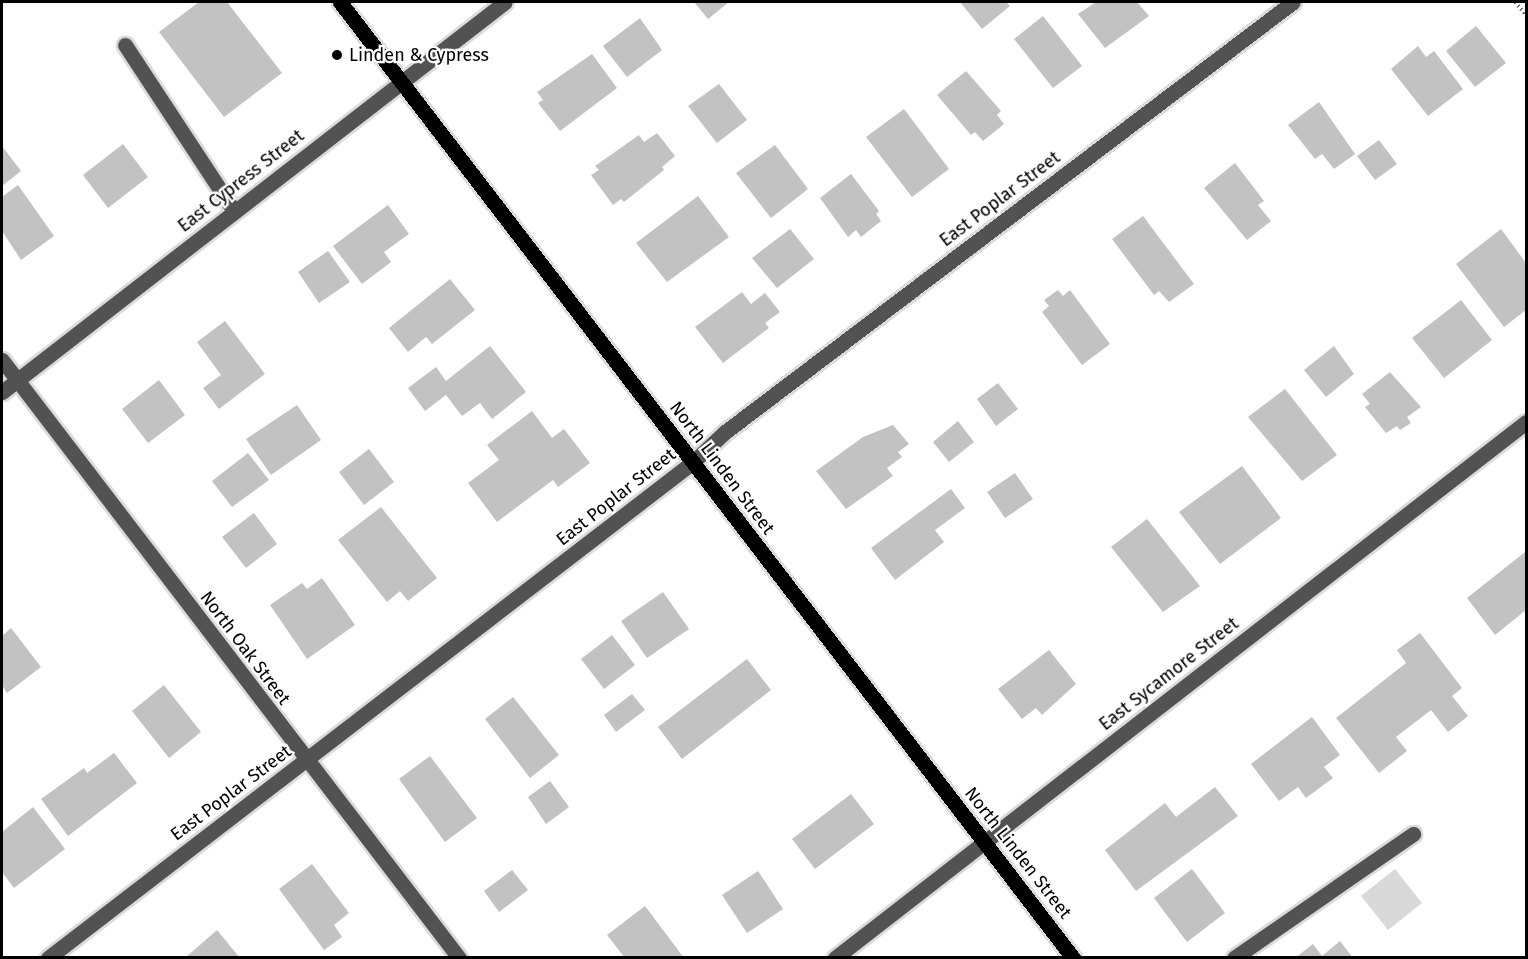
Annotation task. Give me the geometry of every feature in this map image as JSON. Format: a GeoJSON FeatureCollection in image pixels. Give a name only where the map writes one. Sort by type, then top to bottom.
{"type":"FeatureCollection","features":[{"type":"Feature","properties":{"kind":"main road","name":"North Linden Street"},"geometry":{"type":"LineString","coordinates":[[340,2],[1074,957]]}},
{"type":"Feature","properties":{"kind":"street","name":"East Poplar Street"},"geometry":{"type":"LineString","coordinates":[[48,957],[693,462],[725,432],[1274,7],[1293,2]]}},
{"type":"Feature","properties":{"kind":"street","name":"East Cypress Street"},"geometry":{"type":"LineString","coordinates":[[2,392],[500,3]]}},
{"type":"Feature","properties":{"kind":"street"},"geometry":{"type":"LineString","coordinates":[[125,45],[234,211]]}},
{"type":"Feature","properties":{"kind":"street","name":"North Oak Street"},"geometry":{"type":"LineString","coordinates":[[2,360],[459,957]]}},
{"type":"Feature","properties":{"kind":"street","name":"East Sycamore Street"},"geometry":{"type":"LineString","coordinates":[[835,957],[1527,422]]}},
{"type":"Feature","properties":{"kind":"street"},"geometry":{"type":"LineString","coordinates":[[1234,957],[1413,834]]}},
{"type":"Feature","properties":{"kind":"path"},"geometry":{"type":"LineString","coordinates":[[1515,2],[1527,15]]}},
{"type":"Feature","properties":{"kind":"shaded area"},"geometry":{"type":"Polygon","coordinates":[[[1395,869],[1422,903],[1388,930],[1361,896],[1395,869]]]}},
{"type":"Feature","properties":{"kind":"building"},"geometry":{"type":"Polygon","coordinates":[[[199,2],[227,2],[282,73],[224,117],[159,32],[199,2]]]}},
{"type":"Feature","properties":{"kind":"building"},"geometry":{"type":"Polygon","coordinates":[[[694,2],[729,2],[708,19],[694,2]]]}},
{"type":"Feature","properties":{"kind":"building"},"geometry":{"type":"Polygon","coordinates":[[[960,2],[1006,2],[1010,6],[982,29],[960,2]]]}},
{"type":"Feature","properties":{"kind":"building"},"geometry":{"type":"Polygon","coordinates":[[[1096,2],[1137,2],[1149,16],[1105,48],[1078,14],[1096,2]]]}},
{"type":"Feature","properties":{"kind":"building"},"geometry":{"type":"Polygon","coordinates":[[[1043,16],[1082,66],[1053,88],[1014,39],[1043,16]]]}},
{"type":"Feature","properties":{"kind":"building"},"geometry":{"type":"Polygon","coordinates":[[[640,18],[662,50],[627,77],[603,46],[640,18]]]}},
{"type":"Feature","properties":{"kind":"building"},"geometry":{"type":"Polygon","coordinates":[[[1476,26],[1506,63],[1475,87],[1446,51],[1476,26]]]}},
{"type":"Feature","properties":{"kind":"building"},"geometry":{"type":"Polygon","coordinates":[[[1418,46],[1426,57],[1434,51],[1463,89],[1428,116],[1391,69],[1418,46]]]}},
{"type":"Feature","properties":{"kind":"building"},"geometry":{"type":"Polygon","coordinates":[[[592,54],[617,88],[560,131],[538,103],[543,100],[537,92],[592,54]]]}},
{"type":"Feature","properties":{"kind":"building"},"geometry":{"type":"Polygon","coordinates":[[[966,71],[1001,111],[997,115],[1004,124],[983,141],[975,132],[971,135],[937,95],[966,71]]]}},
{"type":"Feature","properties":{"kind":"building"},"geometry":{"type":"Polygon","coordinates":[[[719,84],[747,120],[717,143],[688,106],[719,84]]]}},
{"type":"Feature","properties":{"kind":"building"},"geometry":{"type":"Polygon","coordinates":[[[1319,102],[1355,154],[1334,169],[1322,154],[1315,159],[1288,125],[1319,102]]]}},
{"type":"Feature","properties":{"kind":"building"},"geometry":{"type":"Polygon","coordinates":[[[904,109],[949,169],[912,197],[866,137],[904,109]]]}},
{"type":"Feature","properties":{"kind":"building"},"geometry":{"type":"Polygon","coordinates":[[[657,133],[675,156],[662,167],[664,170],[624,202],[621,199],[613,205],[591,175],[599,170],[595,166],[639,135],[644,142],[657,133]]]}},
{"type":"Feature","properties":{"kind":"building"},"geometry":{"type":"Polygon","coordinates":[[[1379,140],[1397,164],[1375,180],[1357,156],[1379,140]]]}},
{"type":"Feature","properties":{"kind":"building"},"geometry":{"type":"Polygon","coordinates":[[[123,144],[148,177],[108,208],[83,175],[123,144]]]}},
{"type":"Feature","properties":{"kind":"building"},"geometry":{"type":"Polygon","coordinates":[[[775,145],[808,189],[771,218],[736,173],[775,145]]]}},
{"type":"Feature","properties":{"kind":"building"},"geometry":{"type":"Polygon","coordinates":[[[2,146],[21,171],[2,186],[2,146]]]}},
{"type":"Feature","properties":{"kind":"building"},"geometry":{"type":"Polygon","coordinates":[[[1235,163],[1264,201],[1258,205],[1271,221],[1247,240],[1204,188],[1235,163]]]}},
{"type":"Feature","properties":{"kind":"building"},"geometry":{"type":"Polygon","coordinates":[[[851,174],[879,211],[876,214],[881,221],[861,237],[856,230],[848,237],[820,198],[851,174]]]}},
{"type":"Feature","properties":{"kind":"building"},"geometry":{"type":"Polygon","coordinates":[[[18,185],[54,236],[21,260],[2,231],[2,197],[18,185]]]}},
{"type":"Feature","properties":{"kind":"building"},"geometry":{"type":"Polygon","coordinates":[[[698,196],[729,237],[667,282],[636,243],[698,196]]]}},
{"type":"Feature","properties":{"kind":"building"},"geometry":{"type":"Polygon","coordinates":[[[388,205],[409,234],[384,252],[391,262],[362,284],[333,246],[388,205]]]}},
{"type":"Feature","properties":{"kind":"building"},"geometry":{"type":"Polygon","coordinates":[[[1143,216],[1194,284],[1169,302],[1159,291],[1154,295],[1112,239],[1143,216]]]}},
{"type":"Feature","properties":{"kind":"building"},"geometry":{"type":"Polygon","coordinates":[[[790,229],[814,259],[777,288],[752,258],[790,229]]]}},
{"type":"Feature","properties":{"kind":"building"},"geometry":{"type":"Polygon","coordinates":[[[1501,229],[1526,263],[1526,310],[1504,327],[1456,264],[1501,229]]]}},
{"type":"Feature","properties":{"kind":"building"},"geometry":{"type":"Polygon","coordinates":[[[328,251],[350,282],[319,303],[298,272],[328,251]]]}},
{"type":"Feature","properties":{"kind":"building"},"geometry":{"type":"Polygon","coordinates":[[[450,279],[475,310],[432,344],[426,337],[408,352],[389,328],[450,279]]]}},
{"type":"Feature","properties":{"kind":"building"},"geometry":{"type":"Polygon","coordinates":[[[1058,290],[1063,296],[1070,290],[1110,344],[1082,365],[1042,312],[1049,306],[1044,300],[1058,290]]]}},
{"type":"Feature","properties":{"kind":"building"},"geometry":{"type":"Polygon","coordinates":[[[742,292],[751,304],[765,293],[780,312],[765,323],[769,328],[723,363],[695,327],[742,292]]]}},
{"type":"Feature","properties":{"kind":"building"},"geometry":{"type":"Polygon","coordinates":[[[1461,300],[1492,340],[1444,378],[1412,338],[1461,300]]]}},
{"type":"Feature","properties":{"kind":"building"},"geometry":{"type":"Polygon","coordinates":[[[225,321],[265,374],[219,409],[203,388],[221,375],[197,342],[225,321]]]}},
{"type":"Feature","properties":{"kind":"building"},"geometry":{"type":"Polygon","coordinates":[[[490,346],[526,392],[492,419],[480,403],[462,416],[446,395],[425,411],[408,388],[436,367],[446,381],[490,346]]]}},
{"type":"Feature","properties":{"kind":"building"},"geometry":{"type":"Polygon","coordinates":[[[1334,346],[1354,374],[1326,397],[1304,370],[1334,346]]]}},
{"type":"Feature","properties":{"kind":"building"},"geometry":{"type":"Polygon","coordinates":[[[1390,372],[1421,407],[1407,417],[1411,423],[1400,430],[1397,426],[1386,433],[1365,407],[1370,404],[1362,394],[1390,372]]]}},
{"type":"Feature","properties":{"kind":"building"},"geometry":{"type":"Polygon","coordinates":[[[159,380],[185,415],[148,443],[122,409],[159,380]]]}},
{"type":"Feature","properties":{"kind":"building"},"geometry":{"type":"Polygon","coordinates":[[[998,383],[1018,409],[996,426],[977,399],[998,383]]]}},
{"type":"Feature","properties":{"kind":"building"},"geometry":{"type":"Polygon","coordinates":[[[1285,389],[1337,455],[1302,481],[1248,417],[1285,389]]]}},
{"type":"Feature","properties":{"kind":"building"},"geometry":{"type":"Polygon","coordinates":[[[297,405],[321,440],[271,475],[246,439],[297,405]]]}},
{"type":"Feature","properties":{"kind":"building"},"geometry":{"type":"Polygon","coordinates":[[[532,411],[552,438],[564,429],[590,463],[558,487],[553,480],[497,522],[468,483],[499,460],[487,445],[532,411]]]}},
{"type":"Feature","properties":{"kind":"building"},"geometry":{"type":"Polygon","coordinates":[[[958,421],[974,442],[949,462],[933,442],[958,421]]]}},
{"type":"Feature","properties":{"kind":"building"},"geometry":{"type":"Polygon","coordinates":[[[893,425],[909,444],[898,452],[902,457],[887,468],[893,476],[846,509],[816,471],[863,437],[893,425]]]}},
{"type":"Feature","properties":{"kind":"building"},"geometry":{"type":"Polygon","coordinates":[[[369,449],[394,482],[364,505],[339,472],[369,449]]]}},
{"type":"Feature","properties":{"kind":"building"},"geometry":{"type":"Polygon","coordinates":[[[248,453],[269,480],[232,507],[212,481],[248,453]]]}},
{"type":"Feature","properties":{"kind":"building"},"geometry":{"type":"Polygon","coordinates":[[[1242,466],[1281,518],[1220,564],[1179,512],[1242,466]]]}},
{"type":"Feature","properties":{"kind":"building"},"geometry":{"type":"Polygon","coordinates":[[[1015,473],[1033,499],[1005,518],[987,492],[1015,473]]]}},
{"type":"Feature","properties":{"kind":"building"},"geometry":{"type":"Polygon","coordinates":[[[951,489],[965,508],[935,530],[944,542],[895,580],[871,548],[951,489]]]}},
{"type":"Feature","properties":{"kind":"building"},"geometry":{"type":"Polygon","coordinates":[[[381,507],[437,578],[408,601],[400,591],[387,602],[338,540],[381,507]]]}},
{"type":"Feature","properties":{"kind":"building"},"geometry":{"type":"Polygon","coordinates":[[[254,513],[277,544],[246,568],[222,537],[254,513]]]}},
{"type":"Feature","properties":{"kind":"building"},"geometry":{"type":"Polygon","coordinates":[[[1147,519],[1200,586],[1163,612],[1111,547],[1147,519]]]}},
{"type":"Feature","properties":{"kind":"building"},"geometry":{"type":"Polygon","coordinates":[[[1525,552],[1526,610],[1495,635],[1467,598],[1525,552]]]}},
{"type":"Feature","properties":{"kind":"building"},"geometry":{"type":"Polygon","coordinates":[[[322,578],[355,625],[307,659],[270,605],[302,583],[307,589],[322,578]]]}},
{"type":"Feature","properties":{"kind":"building"},"geometry":{"type":"Polygon","coordinates":[[[663,592],[689,629],[647,658],[621,621],[663,592]]]}},
{"type":"Feature","properties":{"kind":"building"},"geometry":{"type":"Polygon","coordinates":[[[11,628],[41,667],[7,693],[2,685],[2,636],[11,628]]]}},
{"type":"Feature","properties":{"kind":"building"},"geometry":{"type":"Polygon","coordinates":[[[1420,633],[1462,688],[1452,696],[1468,716],[1448,732],[1431,710],[1396,737],[1407,751],[1379,773],[1336,718],[1406,663],[1397,650],[1420,633]]]}},
{"type":"Feature","properties":{"kind":"building"},"geometry":{"type":"Polygon","coordinates":[[[612,635],[635,665],[604,689],[581,659],[612,635]]]}},
{"type":"Feature","properties":{"kind":"building"},"geometry":{"type":"Polygon","coordinates":[[[1049,650],[1076,684],[1042,715],[1036,708],[1022,719],[998,689],[1049,650]]]}},
{"type":"Feature","properties":{"kind":"building"},"geometry":{"type":"Polygon","coordinates":[[[747,659],[771,690],[682,759],[658,727],[747,659]]]}},
{"type":"Feature","properties":{"kind":"building"},"geometry":{"type":"Polygon","coordinates":[[[164,685],[201,732],[169,758],[132,711],[164,685]]]}},
{"type":"Feature","properties":{"kind":"building"},"geometry":{"type":"Polygon","coordinates":[[[632,694],[645,710],[616,732],[604,715],[632,694]]]}},
{"type":"Feature","properties":{"kind":"building"},"geometry":{"type":"Polygon","coordinates":[[[513,697],[559,755],[530,778],[485,719],[513,697]]]}},
{"type":"Feature","properties":{"kind":"building"},"geometry":{"type":"Polygon","coordinates":[[[1312,717],[1340,755],[1324,767],[1333,778],[1306,798],[1298,787],[1279,801],[1251,764],[1312,717]]]}},
{"type":"Feature","properties":{"kind":"building"},"geometry":{"type":"Polygon","coordinates":[[[114,753],[137,783],[68,836],[41,799],[84,768],[87,773],[114,753]]]}},
{"type":"Feature","properties":{"kind":"building"},"geometry":{"type":"Polygon","coordinates":[[[430,756],[477,818],[445,842],[399,779],[430,756]]]}},
{"type":"Feature","properties":{"kind":"building"},"geometry":{"type":"Polygon","coordinates":[[[550,781],[569,807],[546,824],[528,797],[550,781]]]}},
{"type":"Feature","properties":{"kind":"building"},"geometry":{"type":"Polygon","coordinates":[[[1215,787],[1238,816],[1136,891],[1105,850],[1165,803],[1176,817],[1215,787]]]}},
{"type":"Feature","properties":{"kind":"building"},"geometry":{"type":"Polygon","coordinates":[[[851,794],[874,824],[815,869],[792,839],[851,794]]]}},
{"type":"Feature","properties":{"kind":"building"},"geometry":{"type":"Polygon","coordinates":[[[33,807],[65,849],[14,888],[2,872],[2,832],[33,807]]]}},
{"type":"Feature","properties":{"kind":"building"},"geometry":{"type":"Polygon","coordinates":[[[312,864],[349,913],[334,925],[342,937],[324,950],[279,889],[312,864]]]}},
{"type":"Feature","properties":{"kind":"building"},"geometry":{"type":"Polygon","coordinates":[[[1192,869],[1225,913],[1187,942],[1154,898],[1192,869]]]}},
{"type":"Feature","properties":{"kind":"building"},"geometry":{"type":"Polygon","coordinates":[[[512,870],[528,890],[499,912],[484,891],[512,870]]]}},
{"type":"Feature","properties":{"kind":"building"},"geometry":{"type":"Polygon","coordinates":[[[758,871],[783,909],[747,933],[722,895],[758,871]]]}},
{"type":"Feature","properties":{"kind":"building"},"geometry":{"type":"Polygon","coordinates":[[[645,906],[684,958],[625,958],[607,935],[645,906]]]}},
{"type":"Feature","properties":{"kind":"building"},"geometry":{"type":"Polygon","coordinates":[[[217,930],[240,958],[185,958],[217,930]]]}},
{"type":"Feature","properties":{"kind":"building"},"geometry":{"type":"Polygon","coordinates":[[[1340,941],[1353,958],[1295,958],[1313,944],[1322,956],[1340,941]]]}},
{"type":"Feature","properties":{"kind":"place","name":"Linden & Cypress"},"geometry":{"type":"Point","coordinates":[337,55]}}]}
